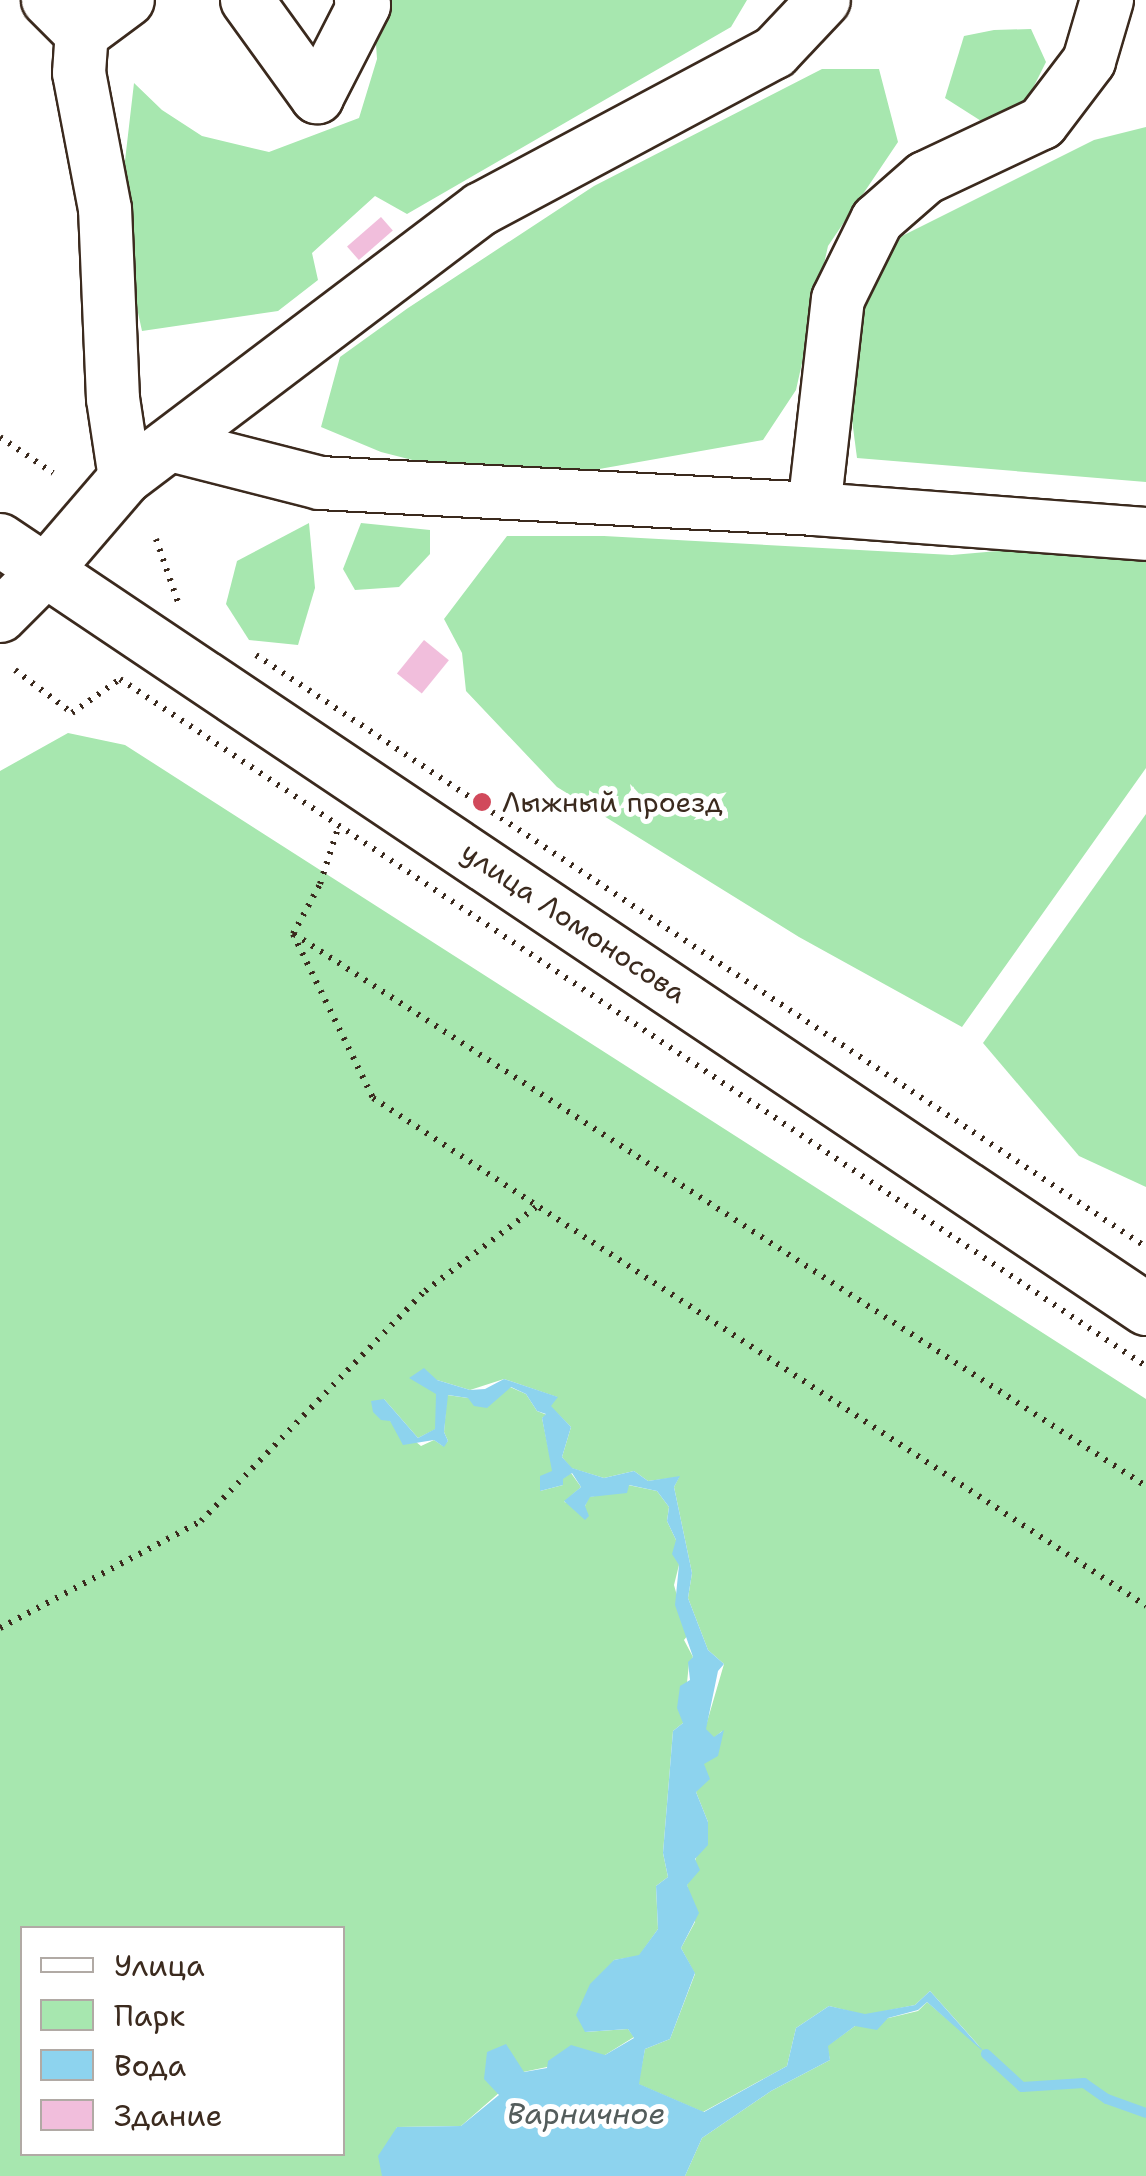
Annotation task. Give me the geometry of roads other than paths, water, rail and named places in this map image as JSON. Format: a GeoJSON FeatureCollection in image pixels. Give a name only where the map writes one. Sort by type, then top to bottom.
{"type":"FeatureCollection","features":[{"type":"Feature","properties":{"kind":"street"},"geometry":{"type":"LineString","coordinates":[[125,478],[113,399],[104,208],[80,73],[65,17],[128,0],[150,0]]}},
{"type":"Feature","properties":{"kind":"street"},"geometry":{"type":"LineString","coordinates":[[248,0],[317,97],[364,5],[360,0]]}},
{"type":"Feature","properties":{"kind":"street"},"geometry":{"type":"LineString","coordinates":[[0,616],[46,570],[125,478],[481,210],[775,52],[824,0]]}},
{"type":"Feature","properties":{"kind":"street"},"geometry":{"type":"LineString","coordinates":[[814,509],[838,299],[877,220],[925,178],[1042,123],[1089,62],[1107,0]]}},
{"type":"Feature","properties":{"kind":"street"},"geometry":{"type":"LineString","coordinates":[[172,445],[320,483],[814,509],[1146,534]]}},
{"type":"Feature","properties":{"kind":"street","name":"улица Ломоносова"},"geometry":{"type":"LineString","coordinates":[[0,540],[1146,1308]]}},
{"type":"Feature","properties":{"kind":"water","name":"Варничное"},"geometry":{"type":"Polygon","coordinates":[[[424,1368],[437,1380],[470,1390],[485,1389],[504,1379],[558,1397],[551,1406],[571,1427],[562,1457],[572,1468],[604,1478],[634,1471],[648,1481],[680,1476],[674,1487],[692,1573],[688,1598],[708,1650],[724,1664],[718,1671],[706,1729],[714,1737],[724,1730],[718,1756],[704,1764],[710,1779],[696,1792],[708,1822],[708,1845],[695,1859],[700,1870],[687,1885],[699,1913],[681,1948],[695,1973],[670,2039],[645,2049],[639,2084],[704,2112],[787,2066],[796,2028],[829,2006],[865,2014],[915,2005],[930,1991],[986,2054],[927,2002],[918,2010],[888,2018],[877,2030],[855,2026],[828,2046],[830,2060],[771,2091],[702,2138],[685,2176],[382,2176],[378,2156],[397,2127],[461,2126],[499,2095],[484,2079],[487,2052],[506,2044],[524,2072],[547,2068],[548,2061],[571,2045],[605,2055],[634,2038],[628,2029],[585,2032],[576,2015],[590,1984],[614,1960],[639,1955],[658,1929],[656,1886],[668,1877],[663,1853],[673,1731],[683,1723],[677,1708],[680,1686],[690,1680],[688,1662],[693,1657],[675,1605],[679,1565],[672,1554],[676,1540],[667,1521],[669,1507],[657,1491],[629,1485],[627,1493],[590,1497],[585,1506],[589,1516],[585,1520],[564,1501],[581,1487],[572,1473],[563,1479],[563,1485],[540,1491],[540,1476],[552,1471],[542,1418],[546,1414],[537,1411],[526,1394],[511,1387],[487,1408],[474,1406],[468,1398],[448,1395],[444,1432],[448,1441],[444,1447],[434,1440],[403,1445],[390,1421],[381,1420],[373,1412],[371,1401],[384,1399],[418,1438],[435,1429],[436,1394],[409,1378],[424,1368]]]}},
{"type":"Feature","properties":{"kind":"waterway"},"geometry":{"type":"LineString","coordinates":[[986,2054],[1022,2087],[1084,2083],[1107,2099],[1146,2113]]}},
{"type":"Feature","properties":{"kind":"place","name":"Лыжный проезд"},"geometry":{"type":"Point","coordinates":[482,802]}}]}
